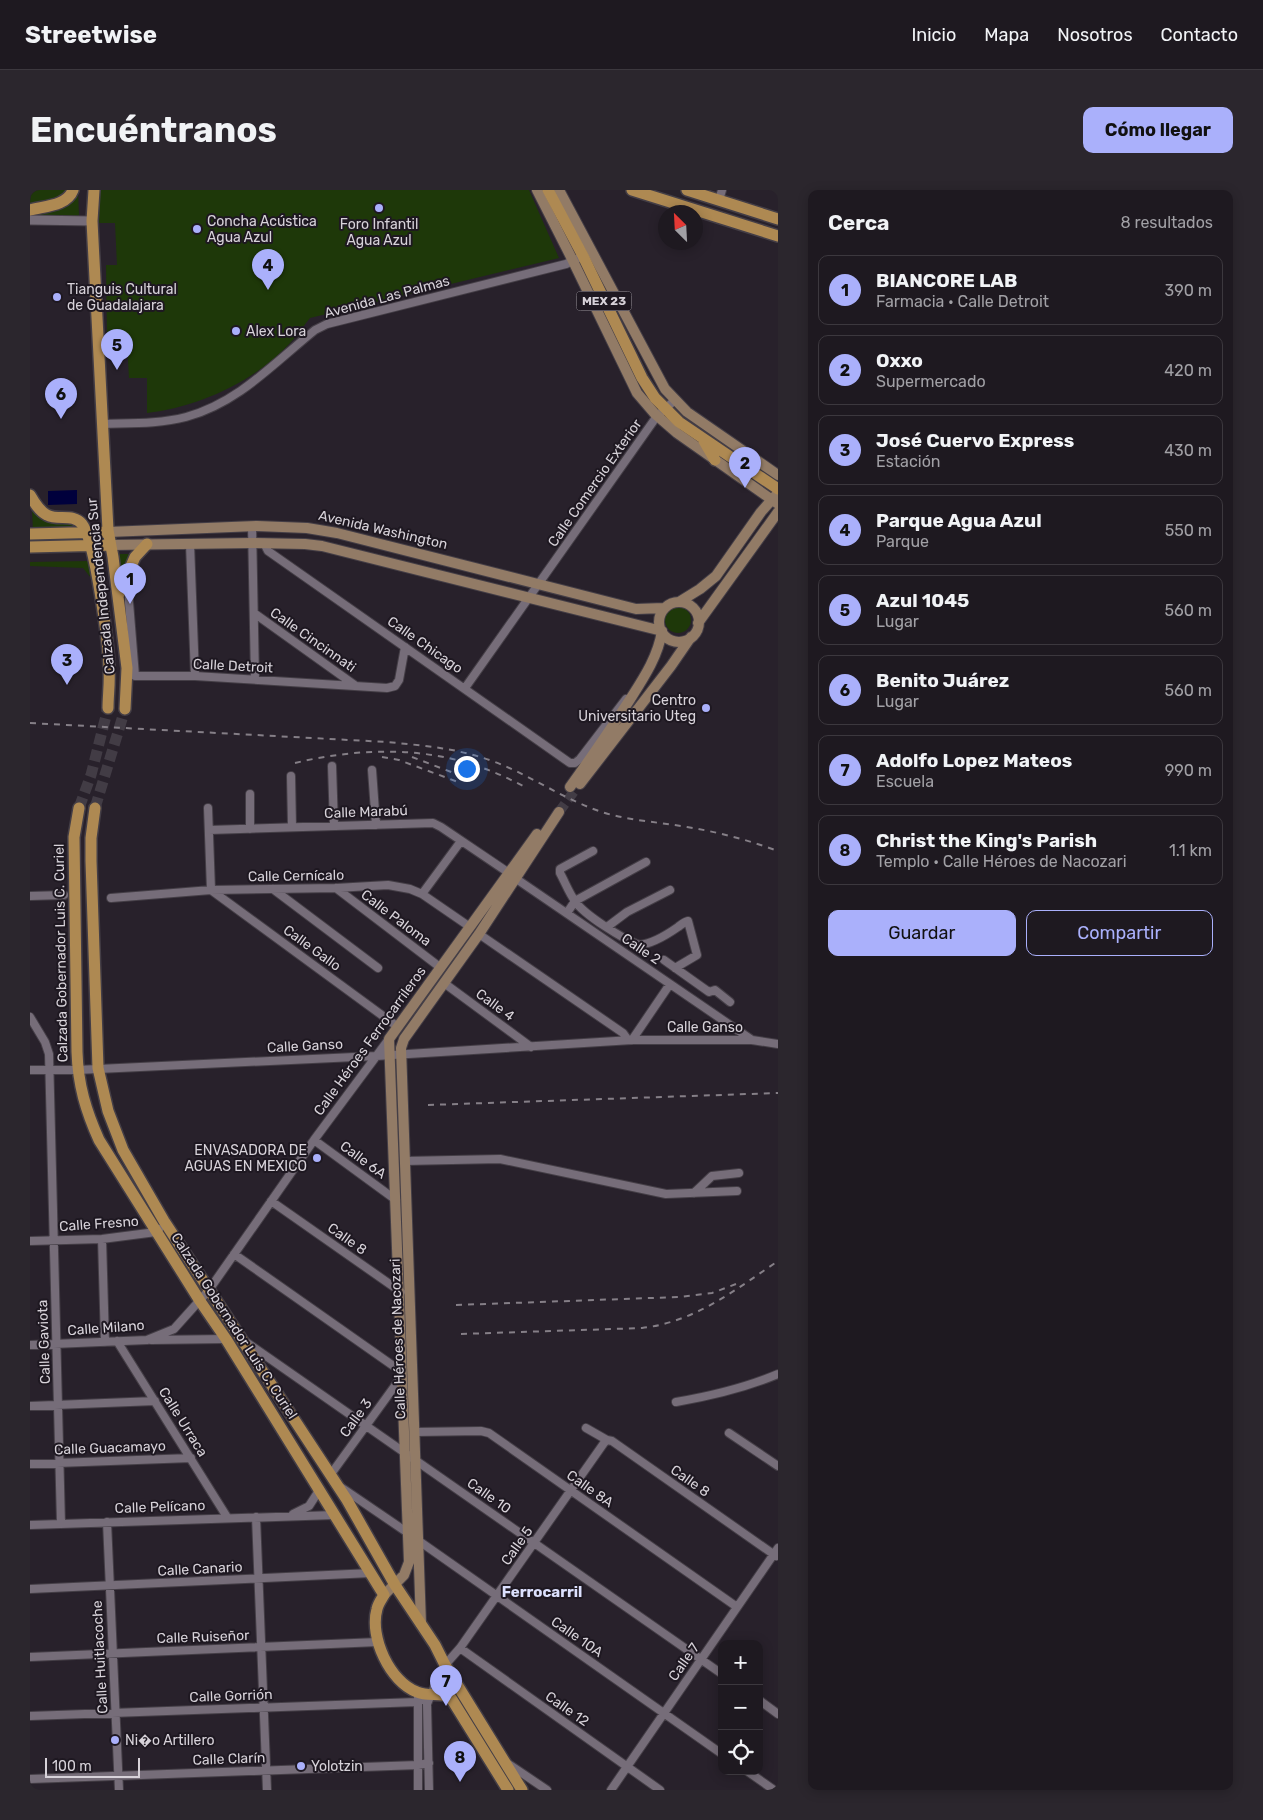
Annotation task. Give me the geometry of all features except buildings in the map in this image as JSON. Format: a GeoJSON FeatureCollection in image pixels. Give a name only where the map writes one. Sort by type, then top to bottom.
{"type":"FeatureCollection","features":[{"type":"Feature","properties":{"kind":"main road"},"geometry":{"type":"LineString","coordinates":[[30,210],[64,201],[71,196],[73,190]]}},
{"type":"Feature","properties":{"kind":"main road","name":"Calzada Independencia Sur"},"geometry":{"type":"LineString","coordinates":[[94,190],[92,221],[108,532],[127,668],[125,709]]}},
{"type":"Feature","properties":{"kind":"main road"},"geometry":{"type":"LineString","coordinates":[[537,190],[578,258],[627,359],[644,350]]}},
{"type":"Feature","properties":{"kind":"main road","name":"MEX 23"},"geometry":{"type":"LineString","coordinates":[[548,190],[578,258],[602,282],[627,359],[637,380],[661,413],[687,427],[742,465],[761,471],[776,496]]}},
{"type":"Feature","properties":{"kind":"main road"},"geometry":{"type":"LineString","coordinates":[[559,190],[602,282],[644,350],[665,389],[694,416],[748,454],[761,471],[778,475]]}},
{"type":"Feature","properties":{"kind":"main road"},"geometry":{"type":"LineString","coordinates":[[632,190],[778,236]]}},
{"type":"Feature","properties":{"kind":"main road"},"geometry":{"type":"LineString","coordinates":[[687,190],[720,195],[778,220]]}},
{"type":"Feature","properties":{"kind":"main road"},"geometry":{"type":"LineString","coordinates":[[637,380],[655,370]]}},
{"type":"Feature","properties":{"kind":"main road"},"geometry":{"type":"LineString","coordinates":[[661,413],[677,433],[715,460],[776,496],[761,512],[716,576],[679,602],[664,608],[659,619],[662,631],[660,645],[653,661],[572,789],[672,664],[695,633],[698,623],[778,512]]}},
{"type":"Feature","properties":{"kind":"main road"},"geometry":{"type":"LineString","coordinates":[[687,427],[694,416]]}},
{"type":"Feature","properties":{"kind":"main road"},"geometry":{"type":"LineString","coordinates":[[707,425],[701,437],[715,460]]}},
{"type":"Feature","properties":{"kind":"main road"},"geometry":{"type":"LineString","coordinates":[[742,465],[748,454]]}},
{"type":"Feature","properties":{"kind":"main road"},"geometry":{"type":"LineString","coordinates":[[30,495],[36,505],[47,516],[72,518],[79,521],[87,533]]}},
{"type":"Feature","properties":{"kind":"main road","name":"Avenida Washington"},"geometry":{"type":"LineString","coordinates":[[30,534],[287,526],[337,533],[636,609],[664,608]]}},
{"type":"Feature","properties":{"kind":"main road","name":"Calzada Independencia Sur"},"geometry":{"type":"LineString","coordinates":[[87,533],[91,546],[109,669],[108,708]]}},
{"type":"Feature","properties":{"kind":"main road"},"geometry":{"type":"LineString","coordinates":[[30,547],[252,543],[322,546],[662,631],[675,641],[691,637]]}},
{"type":"Feature","properties":{"kind":"main road"},"geometry":{"type":"LineString","coordinates":[[118,595],[135,557],[147,544]]}},
{"type":"Feature","properties":{"kind":"main road"},"geometry":{"type":"LineString","coordinates":[[679,602],[686,603],[695,611],[698,623]]}},
{"type":"Feature","properties":{"kind":"main road"},"geometry":{"type":"LineString","coordinates":[[660,645],[664,657],[672,664]]}},
{"type":"Feature","properties":{"kind":"main road","name":"Calzada Gobernador Luis C. Curiel"},"geometry":{"type":"LineString","coordinates":[[79,808],[74,837],[77,1070],[82,1097],[99,1140],[320,1489],[384,1595]]}},
{"type":"Feature","properties":{"kind":"main road","name":"Calzada Gobernador Luis C. Curiel"},"geometry":{"type":"LineString","coordinates":[[95,808],[91,838],[91,861],[98,1068],[108,1111],[123,1150],[164,1221],[331,1474],[395,1585],[421,1624],[522,1790]]}},
{"type":"Feature","properties":{"kind":"main road","name":"Calle Héroes Ferrocarrileros"},"geometry":{"type":"LineString","coordinates":[[395,1054],[479,934],[512,876],[557,810]]}},
{"type":"Feature","properties":{"kind":"main road","name":"Calle Héroes Ferrocarrileros"},"geometry":{"type":"LineString","coordinates":[[389,1039],[470,927],[512,876]]}},
{"type":"Feature","properties":{"kind":"main road","name":"Calle Héroes de Nacozari"},"geometry":{"type":"LineString","coordinates":[[389,1039],[395,1054],[404,1161],[421,1624]]}},
{"type":"Feature","properties":{"kind":"main road","name":"Calle Héroes de Nacozari"},"geometry":{"type":"LineString","coordinates":[[384,1595],[404,1575],[408,1567],[396,1200],[395,1054]]}},
{"type":"Feature","properties":{"kind":"main road"},"geometry":{"type":"LineString","coordinates":[[384,1595],[375,1619],[378,1642],[392,1670],[418,1698],[432,1695],[446,1696],[453,1700],[508,1790]]}},
{"type":"Feature","properties":{"kind":"street"},"geometry":{"type":"LineString","coordinates":[[30,220],[92,221]]}},
{"type":"Feature","properties":{"kind":"street","name":"Avenida Las Palmas"},"geometry":{"type":"LineString","coordinates":[[102,424],[162,421],[200,412],[247,387],[315,330],[327,324],[578,258]]}},
{"type":"Feature","properties":{"kind":"street","name":"Calle Comercio Exterior"},"geometry":{"type":"LineString","coordinates":[[465,688],[661,413],[675,400]]}},
{"type":"Feature","properties":{"kind":"street"},"geometry":{"type":"LineString","coordinates":[[252,526],[255,679]]}},
{"type":"Feature","properties":{"kind":"street","name":"Calle Chicago"},"geometry":{"type":"LineString","coordinates":[[264,543],[268,550],[570,763],[575,763],[580,759],[622,702],[635,691]]}},
{"type":"Feature","properties":{"kind":"street"},"geometry":{"type":"LineString","coordinates":[[190,544],[195,676]]}},
{"type":"Feature","properties":{"kind":"street","name":"Calle Detroit"},"geometry":{"type":"LineString","coordinates":[[129,569],[129,602],[135,676],[195,676],[387,688],[395,686],[400,680],[405,647]]}},
{"type":"Feature","properties":{"kind":"street","name":"Calle Cincinnati"},"geometry":{"type":"LineString","coordinates":[[254,613],[357,686]]}},
{"type":"Feature","properties":{"kind":"street"},"geometry":{"type":"LineString","coordinates":[[332,766],[334,826]]}},
{"type":"Feature","properties":{"kind":"street"},"geometry":{"type":"LineString","coordinates":[[372,770],[376,825]]}},
{"type":"Feature","properties":{"kind":"street"},"geometry":{"type":"LineString","coordinates":[[291,776],[292,827]]}},
{"type":"Feature","properties":{"kind":"street"},"geometry":{"type":"LineString","coordinates":[[250,794],[250,828]]}},
{"type":"Feature","properties":{"kind":"street"},"geometry":{"type":"LineString","coordinates":[[208,808],[211,890]]}},
{"type":"Feature","properties":{"kind":"street","name":"Calle Marabú"},"geometry":{"type":"LineString","coordinates":[[209,830],[432,823],[512,876]]}},
{"type":"Feature","properties":{"kind":"street"},"geometry":{"type":"LineString","coordinates":[[422,894],[461,841]]}},
{"type":"Feature","properties":{"kind":"street"},"geometry":{"type":"LineString","coordinates":[[593,851],[560,869],[560,873],[575,901],[582,910],[607,927],[641,945],[688,920],[697,955],[676,968]]}},
{"type":"Feature","properties":{"kind":"street"},"geometry":{"type":"LineString","coordinates":[[567,913],[575,901],[646,862]]}},
{"type":"Feature","properties":{"kind":"street","name":"Calle 2"},"geometry":{"type":"LineString","coordinates":[[512,876],[752,1040]]}},
{"type":"Feature","properties":{"kind":"street","name":"Calle Cernícalo"},"geometry":{"type":"LineString","coordinates":[[111,898],[211,890],[336,888],[388,885],[410,889],[422,894],[470,927]]}},
{"type":"Feature","properties":{"kind":"street","name":"Calle Paloma"},"geometry":{"type":"LineString","coordinates":[[336,888],[441,968]]}},
{"type":"Feature","properties":{"kind":"street"},"geometry":{"type":"LineString","coordinates":[[273,889],[378,968]]}},
{"type":"Feature","properties":{"kind":"street","name":"Calle Gallo"},"geometry":{"type":"LineString","coordinates":[[211,890],[398,1026]]}},
{"type":"Feature","properties":{"kind":"street"},"geometry":{"type":"LineString","coordinates":[[607,927],[627,912],[670,890]]}},
{"type":"Feature","properties":{"kind":"street"},"geometry":{"type":"LineString","coordinates":[[30,896],[64,895]]}},
{"type":"Feature","properties":{"kind":"street"},"geometry":{"type":"LineString","coordinates":[[479,934],[623,1033],[630,1040]]}},
{"type":"Feature","properties":{"kind":"street"},"geometry":{"type":"LineString","coordinates":[[664,960],[709,992],[715,990],[730,1002]]}},
{"type":"Feature","properties":{"kind":"street","name":"Calle 4"},"geometry":{"type":"LineString","coordinates":[[444,983],[532,1047]]}},
{"type":"Feature","properties":{"kind":"street","name":"Calle Ganso"},"geometry":{"type":"LineString","coordinates":[[630,1040],[670,984]]}},
{"type":"Feature","properties":{"kind":"street","name":"Calle Gaviota"},"geometry":{"type":"LineString","coordinates":[[30,1017],[48,1048],[61,1524]]}},
{"type":"Feature","properties":{"kind":"street","name":"Calle Héroes Ferrocarrileros"},"geometry":{"type":"LineString","coordinates":[[209,1290],[314,1140],[389,1039]]}},
{"type":"Feature","properties":{"kind":"street","name":"Calle Ganso"},"geometry":{"type":"LineString","coordinates":[[30,1070],[77,1070],[376,1056],[630,1040],[752,1040],[778,1044]]}},
{"type":"Feature","properties":{"kind":"street","name":"Calle 6A"},"geometry":{"type":"LineString","coordinates":[[314,1140],[396,1200]]}},
{"type":"Feature","properties":{"kind":"street"},"geometry":{"type":"LineString","coordinates":[[404,1161],[500,1160],[666,1194],[737,1192]]}},
{"type":"Feature","properties":{"kind":"street"},"geometry":{"type":"LineString","coordinates":[[694,1193],[712,1176],[739,1174]]}},
{"type":"Feature","properties":{"kind":"street","name":"Calle 8"},"geometry":{"type":"LineString","coordinates":[[271,1202],[410,1297]]}},
{"type":"Feature","properties":{"kind":"street","name":"Calle Fresno"},"geometry":{"type":"LineString","coordinates":[[30,1241],[102,1239],[156,1232],[164,1221]]}},
{"type":"Feature","properties":{"kind":"street"},"geometry":{"type":"LineString","coordinates":[[102,1239],[105,1342]]}},
{"type":"Feature","properties":{"kind":"street"},"geometry":{"type":"LineString","coordinates":[[234,1254],[402,1374]]}},
{"type":"Feature","properties":{"kind":"street","name":"Calle Milano"},"geometry":{"type":"LineString","coordinates":[[30,1345],[147,1340],[174,1329],[209,1290]]}},
{"type":"Feature","properties":{"kind":"street"},"geometry":{"type":"LineString","coordinates":[[147,1340],[226,1339]]}},
{"type":"Feature","properties":{"kind":"street","name":"Calle 10"},"geometry":{"type":"LineString","coordinates":[[241,1339],[718,1671]]}},
{"type":"Feature","properties":{"kind":"street","name":"Calle Urraca"},"geometry":{"type":"LineString","coordinates":[[117,1341],[227,1517]]}},
{"type":"Feature","properties":{"kind":"street","name":"Calle 3"},"geometry":{"type":"LineString","coordinates":[[331,1474],[402,1374]]}},
{"type":"Feature","properties":{"kind":"street"},"geometry":{"type":"LineString","coordinates":[[676,1402],[711,1396],[778,1374]]}},
{"type":"Feature","properties":{"kind":"street"},"geometry":{"type":"LineString","coordinates":[[30,1406],[155,1401]]}},
{"type":"Feature","properties":{"kind":"street","name":"Calle 8"},"geometry":{"type":"LineString","coordinates":[[586,1428],[612,1441],[777,1553]]}},
{"type":"Feature","properties":{"kind":"street","name":"Calle 8A"},"geometry":{"type":"LineString","coordinates":[[415,1432],[486,1432],[738,1607]]}},
{"type":"Feature","properties":{"kind":"street"},"geometry":{"type":"LineString","coordinates":[[729,1433],[778,1466]]}},
{"type":"Feature","properties":{"kind":"street","name":"Calle 5"},"geometry":{"type":"LineString","coordinates":[[432,1695],[445,1665],[460,1648],[604,1443],[608,1440]]}},
{"type":"Feature","properties":{"kind":"street","name":"Calle Guacamayo"},"geometry":{"type":"LineString","coordinates":[[30,1464],[191,1458]]}},
{"type":"Feature","properties":{"kind":"street"},"geometry":{"type":"LineString","coordinates":[[338,1486],[408,1533]]}},
{"type":"Feature","properties":{"kind":"street","name":"Calle Pelícano"},"geometry":{"type":"LineString","coordinates":[[290,1515],[309,1506],[320,1489]]}},
{"type":"Feature","properties":{"kind":"street","name":"Calle Pelícano"},"geometry":{"type":"LineString","coordinates":[[30,1525],[335,1514]]}},
{"type":"Feature","properties":{"kind":"street"},"geometry":{"type":"LineString","coordinates":[[256,1517],[267,1790]]}},
{"type":"Feature","properties":{"kind":"street","name":"Calle Huitlacoche"},"geometry":{"type":"LineString","coordinates":[[107,1522],[119,1790]]}},
{"type":"Feature","properties":{"kind":"street","name":"Calle 10A"},"geometry":{"type":"LineString","coordinates":[[419,1541],[718,1751]]}},
{"type":"Feature","properties":{"kind":"street","name":"Calle 7"},"geometry":{"type":"LineString","coordinates":[[611,1790],[777,1553]]}},
{"type":"Feature","properties":{"kind":"street","name":"Calle Canario"},"geometry":{"type":"LineString","coordinates":[[30,1589],[371,1573]]}},
{"type":"Feature","properties":{"kind":"street","name":"Calle Ruiseñor"},"geometry":{"type":"LineString","coordinates":[[30,1657],[378,1642]]}},
{"type":"Feature","properties":{"kind":"street","name":"Calle 12"},"geometry":{"type":"LineString","coordinates":[[460,1648],[660,1790]]}},
{"type":"Feature","properties":{"kind":"street"},"geometry":{"type":"LineString","coordinates":[[429,1790],[427,1704],[432,1695]]}},
{"type":"Feature","properties":{"kind":"street"},"geometry":{"type":"LineString","coordinates":[[418,1698],[418,1790]]}},
{"type":"Feature","properties":{"kind":"street","name":"Calle Gorrión"},"geometry":{"type":"LineString","coordinates":[[30,1716],[264,1707],[418,1698]]}},
{"type":"Feature","properties":{"kind":"street"},"geometry":{"type":"LineString","coordinates":[[763,1703],[778,1714]]}},
{"type":"Feature","properties":{"kind":"street"},"geometry":{"type":"LineString","coordinates":[[503,1761],[547,1790]]}},
{"type":"Feature","properties":{"kind":"street","name":"Calle Clarín"},"geometry":{"type":"LineString","coordinates":[[30,1780],[418,1766],[429,1763]]}},
{"type":"Feature","properties":{"kind":"street"},"geometry":{"type":"LineString","coordinates":[[753,1775],[774,1790]]}},
{"type":"Feature","properties":{"kind":"green space"},"geometry":{"type":"Polygon","coordinates":[[[31,190],[69,190],[63,196],[30,204],[31,190]]]}},
{"type":"Feature","properties":{"kind":"green space"},"geometry":{"type":"Polygon","coordinates":[[[100,190],[529,190],[559,258],[310,318],[294,339],[277,356],[244,380],[225,390],[187,405],[147,413],[147,378],[129,378],[127,343],[107,338],[106,265],[117,265],[115,223],[98,223],[100,190]]]}},
{"type":"Feature","properties":{"kind":"green space"},"geometry":{"type":"Polygon","coordinates":[[[78,191],[79,215],[76,217],[30,219],[30,214],[78,191]]]}},
{"type":"Feature","properties":{"kind":"green space"},"geometry":{"type":"Polygon","coordinates":[[[32,509],[72,522],[81,530],[33,531],[32,509]]]}},
{"type":"Feature","properties":{"kind":"green space"},"geometry":{"type":"Polygon","coordinates":[[[119,554],[134,554],[123,577],[120,578],[117,556],[119,554]]]}},
{"type":"Feature","properties":{"kind":"green space"},"geometry":{"type":"Polygon","coordinates":[[[88,561],[95,583],[83,568],[30,566],[30,562],[88,561]]]}},
{"type":"Feature","properties":{"kind":"green space"},"geometry":{"type":"Polygon","coordinates":[[[678,607],[687,611],[691,620],[687,629],[678,633],[669,629],[665,620],[669,611],[678,607]]]}},
{"type":"Feature","properties":{"kind":"shaded area"},"geometry":{"type":"Polygon","coordinates":[[[77,490],[77,504],[48,505],[48,491],[77,490]]]}},
{"type":"Feature","properties":{"kind":"tunnel"},"geometry":{"type":"LineString","coordinates":[[79,808],[91,775],[108,708]]}},
{"type":"Feature","properties":{"kind":"tunnel"},"geometry":{"type":"LineString","coordinates":[[95,808],[125,709]]}},
{"type":"Feature","properties":{"kind":"tunnel"},"geometry":{"type":"LineString","coordinates":[[559,812],[575,790]]}},
{"type":"Feature","properties":{"kind":"railway"},"geometry":{"type":"LineString","coordinates":[[30,723],[387,742],[442,748],[495,762],[577,802],[605,813],[625,818],[710,831],[778,851]]}},
{"type":"Feature","properties":{"kind":"railway"},"geometry":{"type":"LineString","coordinates":[[295,763],[362,752],[408,752],[452,759],[481,767],[527,788]]}},
{"type":"Feature","properties":{"kind":"railway"},"geometry":{"type":"LineString","coordinates":[[382,757],[399,760],[458,782]]}},
{"type":"Feature","properties":{"kind":"railway"},"geometry":{"type":"LineString","coordinates":[[412,757],[459,775]]}},
{"type":"Feature","properties":{"kind":"railway"},"geometry":{"type":"LineString","coordinates":[[428,1105],[778,1093]]}},
{"type":"Feature","properties":{"kind":"railway"},"geometry":{"type":"LineString","coordinates":[[461,1334],[642,1328],[661,1325],[697,1312],[714,1303],[778,1261]]}},
{"type":"Feature","properties":{"kind":"railway"},"geometry":{"type":"LineString","coordinates":[[456,1305],[679,1297],[712,1293],[736,1284]]}},
{"type":"Feature","properties":{"kind":"place","name":"Foro Infantil Agua Azul"},"geometry":{"type":"Point","coordinates":[379,208]}},
{"type":"Feature","properties":{"kind":"place","name":"Concha Acústica Agua Azul"},"geometry":{"type":"Point","coordinates":[197,229]}},
{"type":"Feature","properties":{"kind":"place","name":"Parque Agua Azul"},"geometry":{"type":"Point","coordinates":[268,290]}},
{"type":"Feature","properties":{"kind":"place","name":"Tianguis Cultural de Guadalajara"},"geometry":{"type":"Point","coordinates":[57,297]}},
{"type":"Feature","properties":{"kind":"place","name":"Alex Lora"},"geometry":{"type":"Point","coordinates":[236,331]}},
{"type":"Feature","properties":{"kind":"place","name":"Azul 1045"},"geometry":{"type":"Point","coordinates":[117,370]}},
{"type":"Feature","properties":{"kind":"place","name":"Benito Juárez"},"geometry":{"type":"Point","coordinates":[61,419]}},
{"type":"Feature","properties":{"kind":"place","name":"Oxxo"},"geometry":{"type":"Point","coordinates":[745,488]}},
{"type":"Feature","properties":{"kind":"place","name":"BIANCORE LAB"},"geometry":{"type":"Point","coordinates":[130,604]}},
{"type":"Feature","properties":{"kind":"place","name":"José Cuervo Express"},"geometry":{"type":"Point","coordinates":[67,685]}},
{"type":"Feature","properties":{"kind":"place","name":"Centro Universitario Uteg"},"geometry":{"type":"Point","coordinates":[706,708]}},
{"type":"Feature","properties":{"kind":"place","name":"ENVASADORA DE AGUAS EN MEXICO"},"geometry":{"type":"Point","coordinates":[317,1158]}},
{"type":"Feature","properties":{"kind":"place","name":"Adolfo Lopez Mateos"},"geometry":{"type":"Point","coordinates":[446,1706]}},
{"type":"Feature","properties":{"kind":"place","name":"Ni�o Artillero"},"geometry":{"type":"Point","coordinates":[115,1740]}},
{"type":"Feature","properties":{"kind":"place","name":"Yolotzin"},"geometry":{"type":"Point","coordinates":[301,1766]}},
{"type":"Feature","properties":{"kind":"place","name":"Christ the King's Parish"},"geometry":{"type":"Point","coordinates":[460,1782]}},
{"type":"Feature","properties":{"kind":"district","name":"Ferrocarril"},"geometry":{"type":"Point","coordinates":[542,1592]}}]}
